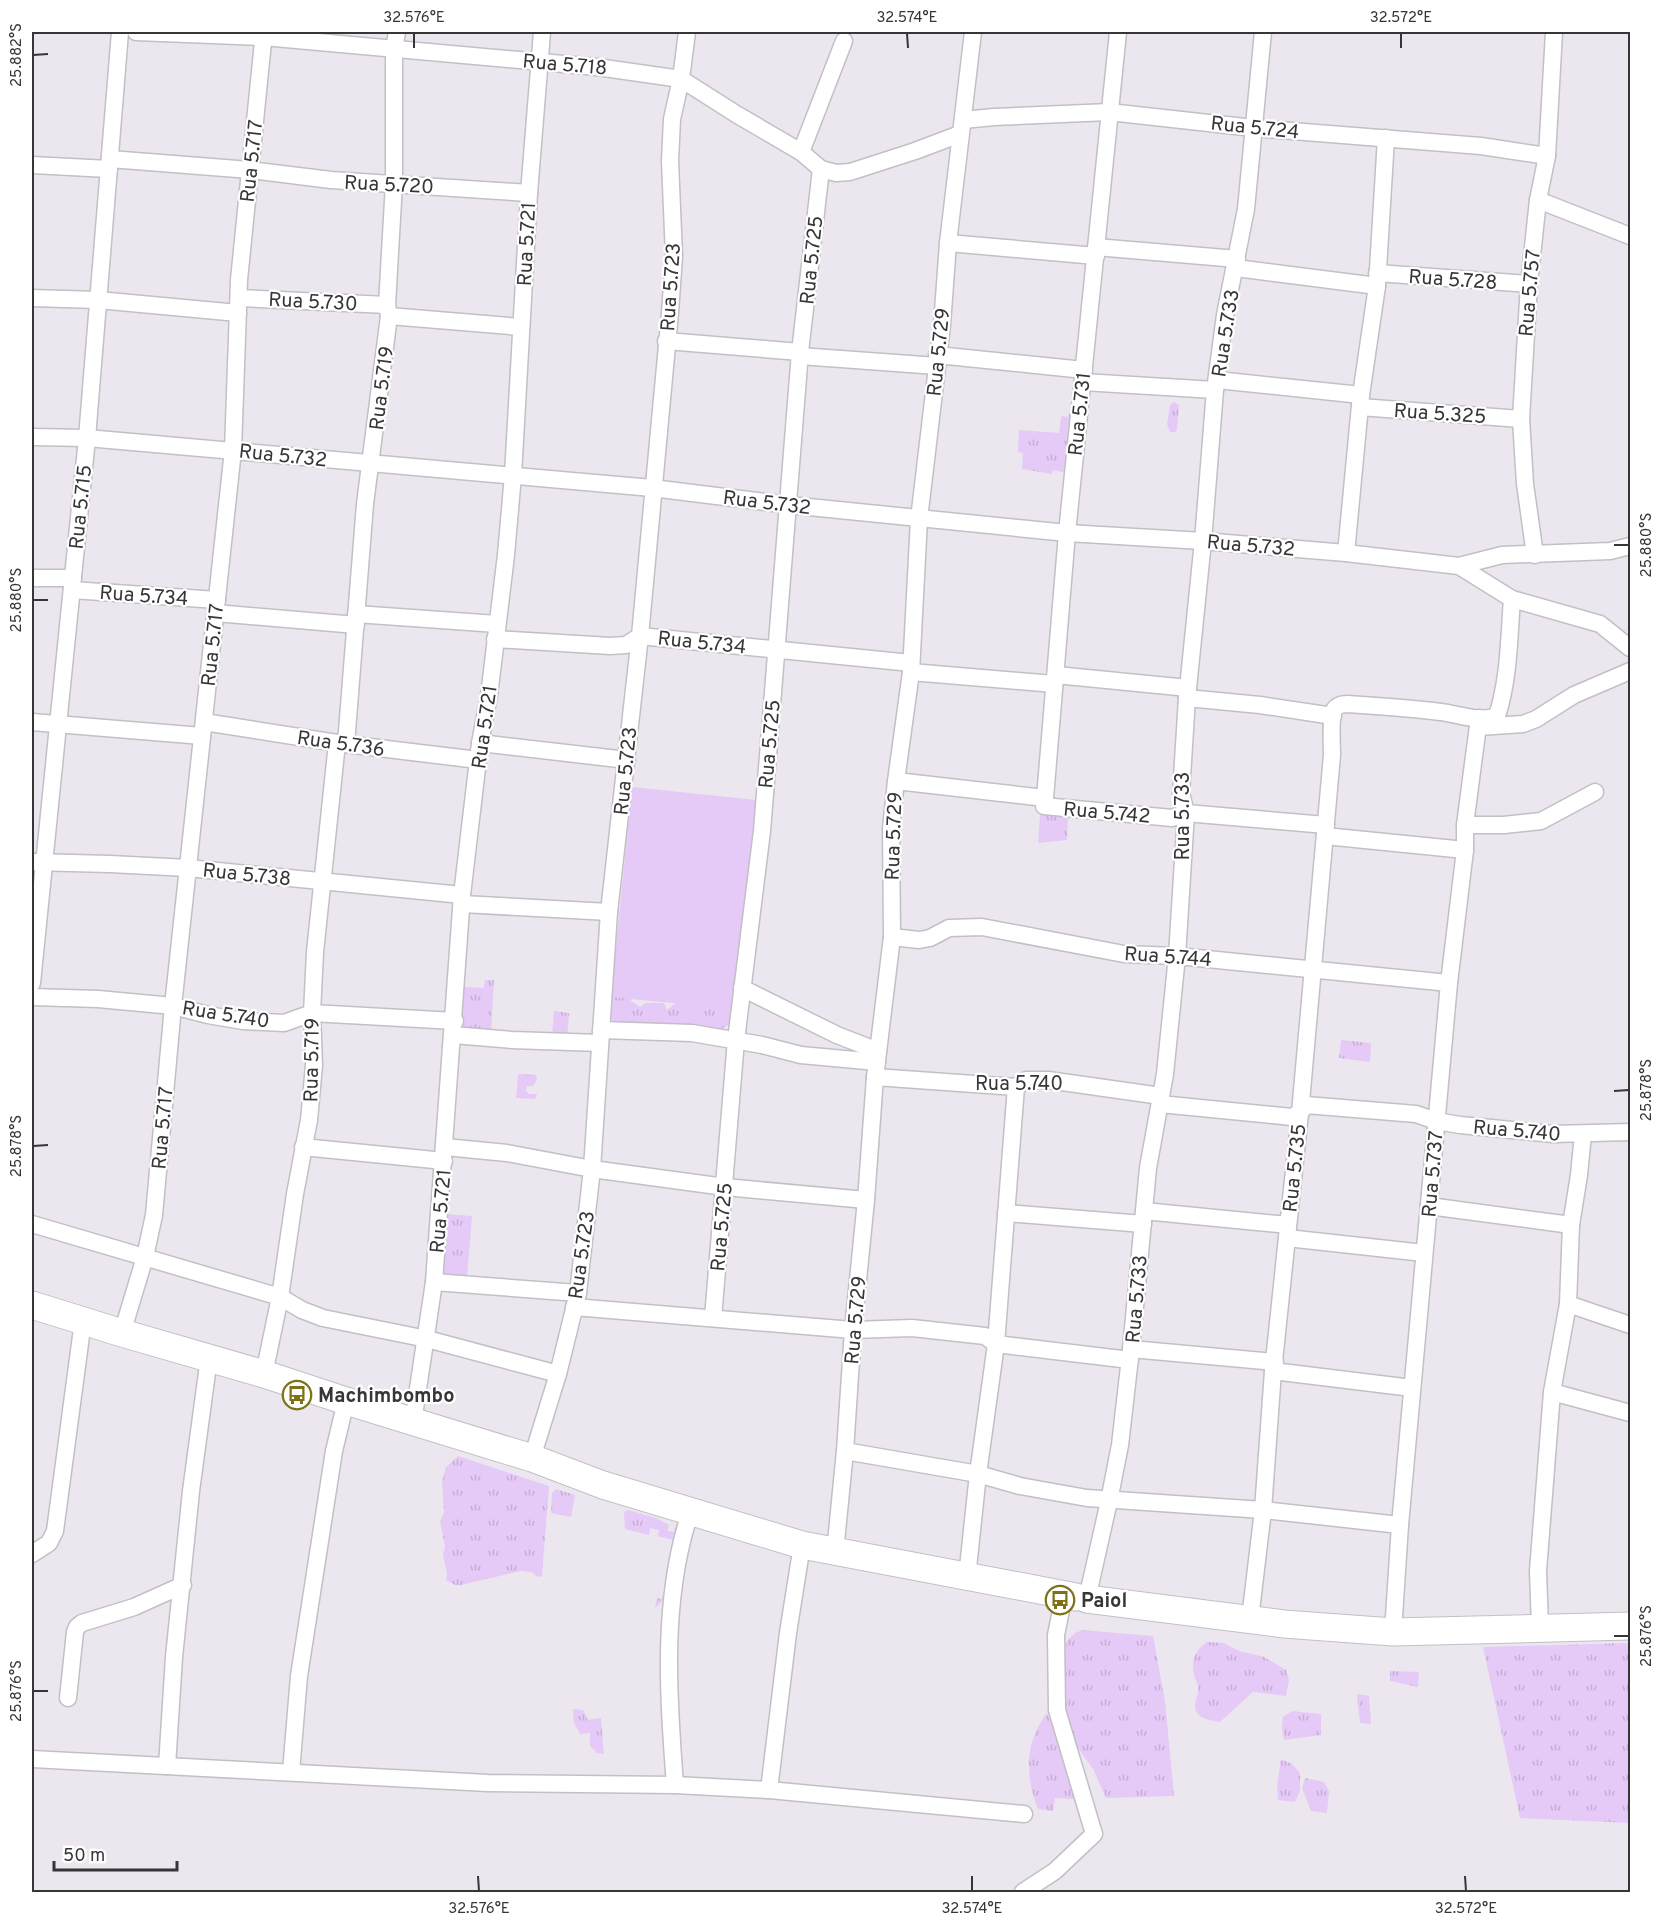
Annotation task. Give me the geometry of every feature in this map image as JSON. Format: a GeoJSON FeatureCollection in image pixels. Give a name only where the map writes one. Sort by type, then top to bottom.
{"type":"FeatureCollection","features":[{"type":"Feature","properties":{"kind":"main road"},"geometry":{"type":"LineString","coordinates":[[32,1305],[264,1374],[532,1458],[603,1485],[802,1545],[835,1552],[1075,1597],[1250,1619],[1393,1632],[1630,1626]]}},
{"type":"Feature","properties":{"kind":"street","name":"Rua 5.715"},"geometry":{"type":"LineString","coordinates":[[32,982],[38,862],[58,723],[87,438],[120,32]]}},
{"type":"Feature","properties":{"kind":"street","name":"Rua 5.718"},"geometry":{"type":"LineString","coordinates":[[136,32],[264,34],[394,49],[645,72],[681,79],[735,114],[801,152],[821,169]]}},
{"type":"Feature","properties":{"kind":"street","name":"Rua 5.719"},"geometry":{"type":"LineString","coordinates":[[264,1374],[280,1297],[309,1119],[314,1065],[312,1013],[322,882],[356,620],[365,504],[388,310],[394,183],[394,49],[397,32]]}},
{"type":"Feature","properties":{"kind":"street","name":"Rua 5.721"},"geometry":{"type":"LineString","coordinates":[[413,1422],[434,1282],[462,899],[479,751],[489,696],[506,555],[513,475],[529,193],[542,32]]}},
{"type":"Feature","properties":{"kind":"street","name":"Rua 5.723"},"geometry":{"type":"LineString","coordinates":[[532,1458],[558,1374],[576,1300],[592,1169],[609,912],[640,636],[674,256],[670,162],[672,119],[681,79],[687,32]]}},
{"type":"Feature","properties":{"kind":"street","name":"Rua 5.729"},"geometry":{"type":"LineString","coordinates":[[835,1552],[877,1063],[892,937],[891,828],[911,668],[919,519],[973,32]]}},
{"type":"Feature","properties":{"kind":"street","name":"Rua 5.731"},"geometry":{"type":"LineString","coordinates":[[1045,798],[1067,532],[1118,32]]}},
{"type":"Feature","properties":{"kind":"street","name":"Rua 5.733"},"geometry":{"type":"LineString","coordinates":[[1023,1893],[1055,1871],[1094,1834],[1057,1710],[1056,1635],[1075,1597],[1109,1501],[1120,1445],[1131,1354],[1143,1217],[1153,1134],[1161,1100],[1177,956],[1186,813],[1181,793],[1187,693],[1216,385],[1225,315],[1237,264],[1246,209],[1263,32]]}},
{"type":"Feature","properties":{"kind":"street","name":"Rua 5.757"},"geometry":{"type":"LineString","coordinates":[[1535,555],[1521,419],[1529,284],[1538,200],[1547,156],[1554,32]]}},
{"type":"Feature","properties":{"kind":"street","name":"Rua 5.717"},"geometry":{"type":"LineString","coordinates":[[122,1333],[145,1257],[154,1215],[173,1006],[233,450],[238,306],[264,34]]}},
{"type":"Feature","properties":{"kind":"street"},"geometry":{"type":"LineString","coordinates":[[801,152],[844,41]]}},
{"type":"Feature","properties":{"kind":"street","name":"Rua 5.724"},"geometry":{"type":"LineString","coordinates":[[961,127],[994,117],[1109,112],[1254,128],[1481,146],[1547,156]]}},
{"type":"Feature","properties":{"kind":"street"},"geometry":{"type":"LineString","coordinates":[[821,169],[836,173],[850,172],[915,151],[961,127]]}},
{"type":"Feature","properties":{"kind":"street"},"geometry":{"type":"LineString","coordinates":[[1346,553],[1360,401],[1377,280],[1386,138]]}},
{"type":"Feature","properties":{"kind":"street","name":"Rua 5.720"},"geometry":{"type":"LineString","coordinates":[[32,165],[109,164],[250,170],[331,180],[529,193]]}},
{"type":"Feature","properties":{"kind":"street","name":"Rua 5.725"},"geometry":{"type":"LineString","coordinates":[[713,1318],[736,1040],[762,831],[800,354],[821,169]]}},
{"type":"Feature","properties":{"kind":"street"},"geometry":{"type":"LineString","coordinates":[[1538,200],[1630,236]]}},
{"type":"Feature","properties":{"kind":"street","name":"Rua 5.728"},"geometry":{"type":"LineString","coordinates":[[948,243],[1096,251],[1377,280],[1529,284]]}},
{"type":"Feature","properties":{"kind":"street","name":"Rua 5.730"},"geometry":{"type":"LineString","coordinates":[[32,298],[388,310],[521,327]]}},
{"type":"Feature","properties":{"kind":"street","name":"Rua 5.325"},"geometry":{"type":"LineString","coordinates":[[666,341],[800,354],[937,360],[1083,376],[1216,385],[1521,419]]}},
{"type":"Feature","properties":{"kind":"street","name":"Rua 5.732"},"geometry":{"type":"LineString","coordinates":[[32,437],[87,438],[513,475],[652,488],[919,519],[1346,553],[1459,566],[1512,599],[1600,624],[1630,648]]}},
{"type":"Feature","properties":{"kind":"street"},"geometry":{"type":"LineString","coordinates":[[1459,566],[1502,555],[1611,551],[1630,546]]}},
{"type":"Feature","properties":{"kind":"street","name":"Rua 5.734"},"geometry":{"type":"LineString","coordinates":[[32,578],[216,606],[496,631],[610,646],[626,645],[640,636],[777,650],[911,668]]}},
{"type":"Feature","properties":{"kind":"street"},"geometry":{"type":"LineString","coordinates":[[1478,723],[1497,716],[1508,654],[1512,599]]}},
{"type":"Feature","properties":{"kind":"street"},"geometry":{"type":"LineString","coordinates":[[911,668],[1055,679],[1187,693],[1333,716],[1335,709],[1347,704],[1441,712],[1478,723],[1523,724],[1536,719],[1574,695],[1630,671]]}},
{"type":"Feature","properties":{"kind":"street","name":"Rua 5.735"},"geometry":{"type":"LineString","coordinates":[[1250,1619],[1263,1510],[1274,1367],[1300,1113],[1326,830],[1333,716]]}},
{"type":"Feature","properties":{"kind":"street","name":"Rua 5.736"},"geometry":{"type":"LineString","coordinates":[[32,722],[203,729],[341,744],[627,760]]}},
{"type":"Feature","properties":{"kind":"street","name":"Rua 5.737"},"geometry":{"type":"LineString","coordinates":[[1393,1632],[1400,1525],[1436,1121],[1465,850],[1465,825],[1478,723]]}},
{"type":"Feature","properties":{"kind":"street","name":"Rua 5.742"},"geometry":{"type":"LineString","coordinates":[[896,781],[1045,798],[1044,806],[1172,818],[1186,813],[1465,850]]}},
{"type":"Feature","properties":{"kind":"street"},"geometry":{"type":"LineString","coordinates":[[1465,825],[1504,825],[1541,821],[1595,792]]}},
{"type":"Feature","properties":{"kind":"street","name":"Rua 5.738"},"geometry":{"type":"LineString","coordinates":[[38,862],[188,868],[462,899],[609,912]]}},
{"type":"Feature","properties":{"kind":"street","name":"Rua 5.744"},"geometry":{"type":"LineString","coordinates":[[892,937],[919,940],[930,938],[949,927],[982,927],[1124,954],[1177,956],[1312,968],[1449,983]]}},
{"type":"Feature","properties":{"kind":"street"},"geometry":{"type":"LineString","coordinates":[[742,988],[837,1035],[877,1063]]}},
{"type":"Feature","properties":{"kind":"street","name":"Rua 5.740"},"geometry":{"type":"LineString","coordinates":[[32,997],[98,999],[173,1006],[243,1021],[284,1023],[312,1013],[454,1028],[512,1040],[692,1033],[736,1040],[801,1055],[877,1063],[1017,1087],[1026,1080],[1048,1080],[1161,1100],[1292,1117],[1300,1113],[1306,1105],[1416,1114],[1436,1121],[1553,1134],[1630,1132]]}},
{"type":"Feature","properties":{"kind":"street"},"geometry":{"type":"LineString","coordinates":[[967,1577],[978,1474],[996,1344],[1017,1087]]}},
{"type":"Feature","properties":{"kind":"street"},"geometry":{"type":"LineString","coordinates":[[1540,1628],[1538,1571],[1552,1392],[1568,1304],[1571,1225],[1580,1175],[1583,1134]]}},
{"type":"Feature","properties":{"kind":"street"},"geometry":{"type":"LineString","coordinates":[[303,1147],[444,1154],[507,1153],[592,1169],[725,1187],[866,1200]]}},
{"type":"Feature","properties":{"kind":"street"},"geometry":{"type":"LineString","coordinates":[[1429,1206],[1571,1225]]}},
{"type":"Feature","properties":{"kind":"street"},"geometry":{"type":"LineString","coordinates":[[1006,1213],[1143,1217],[1288,1232],[1424,1253]]}},
{"type":"Feature","properties":{"kind":"street"},"geometry":{"type":"LineString","coordinates":[[32,1224],[185,1271],[280,1297],[302,1310],[323,1318],[427,1339],[558,1374]]}},
{"type":"Feature","properties":{"kind":"street"},"geometry":{"type":"LineString","coordinates":[[434,1282],[713,1318],[853,1330],[912,1328],[985,1336],[996,1344],[1274,1367],[1412,1388]]}},
{"type":"Feature","properties":{"kind":"street"},"geometry":{"type":"LineString","coordinates":[[1568,1304],[1630,1325]]}},
{"type":"Feature","properties":{"kind":"street"},"geometry":{"type":"LineString","coordinates":[[32,1554],[49,1543],[55,1531],[82,1321]]}},
{"type":"Feature","properties":{"kind":"street"},"geometry":{"type":"LineString","coordinates":[[167,1766],[174,1658],[191,1491],[209,1358]]}},
{"type":"Feature","properties":{"kind":"street"},"geometry":{"type":"LineString","coordinates":[[1552,1392],[1630,1413]]}},
{"type":"Feature","properties":{"kind":"street"},"geometry":{"type":"LineString","coordinates":[[291,1772],[298,1676],[334,1451],[346,1401]]}},
{"type":"Feature","properties":{"kind":"street"},"geometry":{"type":"LineString","coordinates":[[845,1451],[978,1474],[1020,1486],[1109,1501],[1263,1510],[1400,1525]]}},
{"type":"Feature","properties":{"kind":"street"},"geometry":{"type":"LineString","coordinates":[[675,1785],[669,1638],[675,1580],[683,1533],[690,1510]]}},
{"type":"Feature","properties":{"kind":"street"},"geometry":{"type":"LineString","coordinates":[[769,1790],[788,1633],[802,1545]]}},
{"type":"Feature","properties":{"kind":"street"},"geometry":{"type":"LineString","coordinates":[[68,1698],[77,1626],[134,1606],[183,1585]]}},
{"type":"Feature","properties":{"kind":"street"},"geometry":{"type":"LineString","coordinates":[[32,1759],[488,1783],[675,1785],[769,1790],[1024,1814]]}},
{"type":"Feature","properties":{"kind":"green space"},"geometry":{"type":"Polygon","coordinates":[[[1174,402],[1179,405],[1177,430],[1170,432],[1167,424],[1170,405],[1174,402]]]}},
{"type":"Feature","properties":{"kind":"green space"},"geometry":{"type":"Polygon","coordinates":[[[1072,407],[1068,473],[1053,470],[1052,474],[1022,469],[1023,453],[1018,452],[1019,430],[1059,433],[1061,417],[1068,417],[1072,407]]]}},
{"type":"Feature","properties":{"kind":"green space"},"geometry":{"type":"Polygon","coordinates":[[[632,787],[756,800],[734,1009],[611,997],[632,787]]]}},
{"type":"Feature","properties":{"kind":"green space"},"geometry":{"type":"Polygon","coordinates":[[[1040,814],[1068,818],[1067,840],[1038,843],[1040,814]]]}},
{"type":"Feature","properties":{"kind":"green space"},"geometry":{"type":"Polygon","coordinates":[[[485,980],[494,980],[491,1033],[459,1029],[463,987],[484,988],[485,980]]]}},
{"type":"Feature","properties":{"kind":"green space"},"geometry":{"type":"Polygon","coordinates":[[[610,991],[631,998],[631,1001],[640,1007],[645,1003],[664,1003],[667,1010],[677,1002],[733,1005],[733,1020],[719,1032],[618,1027],[610,1015],[608,1006],[610,991]]]}},
{"type":"Feature","properties":{"kind":"green space"},"geometry":{"type":"Polygon","coordinates":[[[554,1011],[569,1013],[567,1039],[552,1038],[554,1011]]]}},
{"type":"Feature","properties":{"kind":"green space"},"geometry":{"type":"Polygon","coordinates":[[[1341,1040],[1371,1043],[1370,1062],[1339,1058],[1341,1040]]]}},
{"type":"Feature","properties":{"kind":"green space"},"geometry":{"type":"Polygon","coordinates":[[[518,1074],[536,1075],[537,1080],[533,1086],[527,1086],[526,1091],[529,1094],[537,1094],[535,1099],[516,1098],[518,1074]]]}},
{"type":"Feature","properties":{"kind":"green space"},"geometry":{"type":"Polygon","coordinates":[[[443,1214],[472,1216],[467,1278],[438,1274],[443,1214]]]}},
{"type":"Feature","properties":{"kind":"green space"},"geometry":{"type":"Polygon","coordinates":[[[458,1456],[549,1486],[542,1576],[538,1577],[531,1572],[521,1571],[461,1585],[455,1585],[446,1580],[447,1573],[443,1555],[445,1546],[440,1522],[444,1512],[442,1482],[446,1467],[458,1456]]]}},
{"type":"Feature","properties":{"kind":"green space"},"geometry":{"type":"Polygon","coordinates":[[[556,1489],[575,1495],[571,1517],[551,1513],[552,1493],[556,1489]]]}},
{"type":"Feature","properties":{"kind":"green space"},"geometry":{"type":"Polygon","coordinates":[[[628,1510],[656,1518],[669,1525],[667,1531],[674,1532],[675,1527],[678,1532],[666,1597],[656,1607],[657,1598],[662,1599],[673,1550],[671,1549],[673,1540],[658,1536],[659,1530],[650,1528],[649,1535],[625,1529],[624,1512],[628,1510]]]}},
{"type":"Feature","properties":{"kind":"green space"},"geometry":{"type":"Polygon","coordinates":[[[1082,1630],[1153,1636],[1165,1701],[1174,1796],[1106,1798],[1093,1769],[1072,1740],[1056,1675],[1067,1641],[1082,1630]]]}},
{"type":"Feature","properties":{"kind":"green space"},"geometry":{"type":"Polygon","coordinates":[[[1207,1642],[1224,1643],[1239,1651],[1264,1657],[1286,1670],[1289,1680],[1286,1696],[1253,1692],[1220,1722],[1200,1716],[1195,1709],[1198,1688],[1193,1662],[1196,1653],[1207,1642]]]}},
{"type":"Feature","properties":{"kind":"green space"},"geometry":{"type":"Polygon","coordinates":[[[1630,1643],[1630,1823],[1520,1818],[1483,1647],[1630,1643]]]}},
{"type":"Feature","properties":{"kind":"green space"},"geometry":{"type":"Polygon","coordinates":[[[1390,1671],[1419,1672],[1418,1687],[1390,1681],[1390,1671]]]}},
{"type":"Feature","properties":{"kind":"green space"},"geometry":{"type":"Polygon","coordinates":[[[1357,1694],[1369,1696],[1371,1724],[1360,1723],[1357,1694]]]}},
{"type":"Feature","properties":{"kind":"green space"},"geometry":{"type":"Polygon","coordinates":[[[573,1709],[583,1710],[588,1720],[601,1718],[604,1754],[597,1753],[590,1746],[590,1733],[580,1734],[574,1723],[573,1709]]]}},
{"type":"Feature","properties":{"kind":"green space"},"geometry":{"type":"Polygon","coordinates":[[[1292,1711],[1321,1714],[1321,1735],[1284,1740],[1283,1717],[1292,1711]]]}},
{"type":"Feature","properties":{"kind":"green space"},"geometry":{"type":"Polygon","coordinates":[[[1047,1713],[1060,1743],[1086,1778],[1093,1800],[1055,1798],[1053,1811],[1038,1809],[1031,1784],[1029,1760],[1034,1736],[1047,1713]]]}},
{"type":"Feature","properties":{"kind":"green space"},"geometry":{"type":"Polygon","coordinates":[[[1281,1759],[1292,1764],[1300,1773],[1300,1791],[1295,1802],[1278,1800],[1277,1786],[1281,1759]]]}},
{"type":"Feature","properties":{"kind":"green space"},"geometry":{"type":"Polygon","coordinates":[[[1305,1778],[1324,1782],[1329,1791],[1327,1813],[1311,1811],[1302,1788],[1305,1778]]]}},
{"type":"Feature","properties":{"kind":"place","name":"Machimbombo"},"geometry":{"type":"Point","coordinates":[297,1395]}},
{"type":"Feature","properties":{"kind":"place","name":"Paiol"},"geometry":{"type":"Point","coordinates":[1060,1600]}}]}
